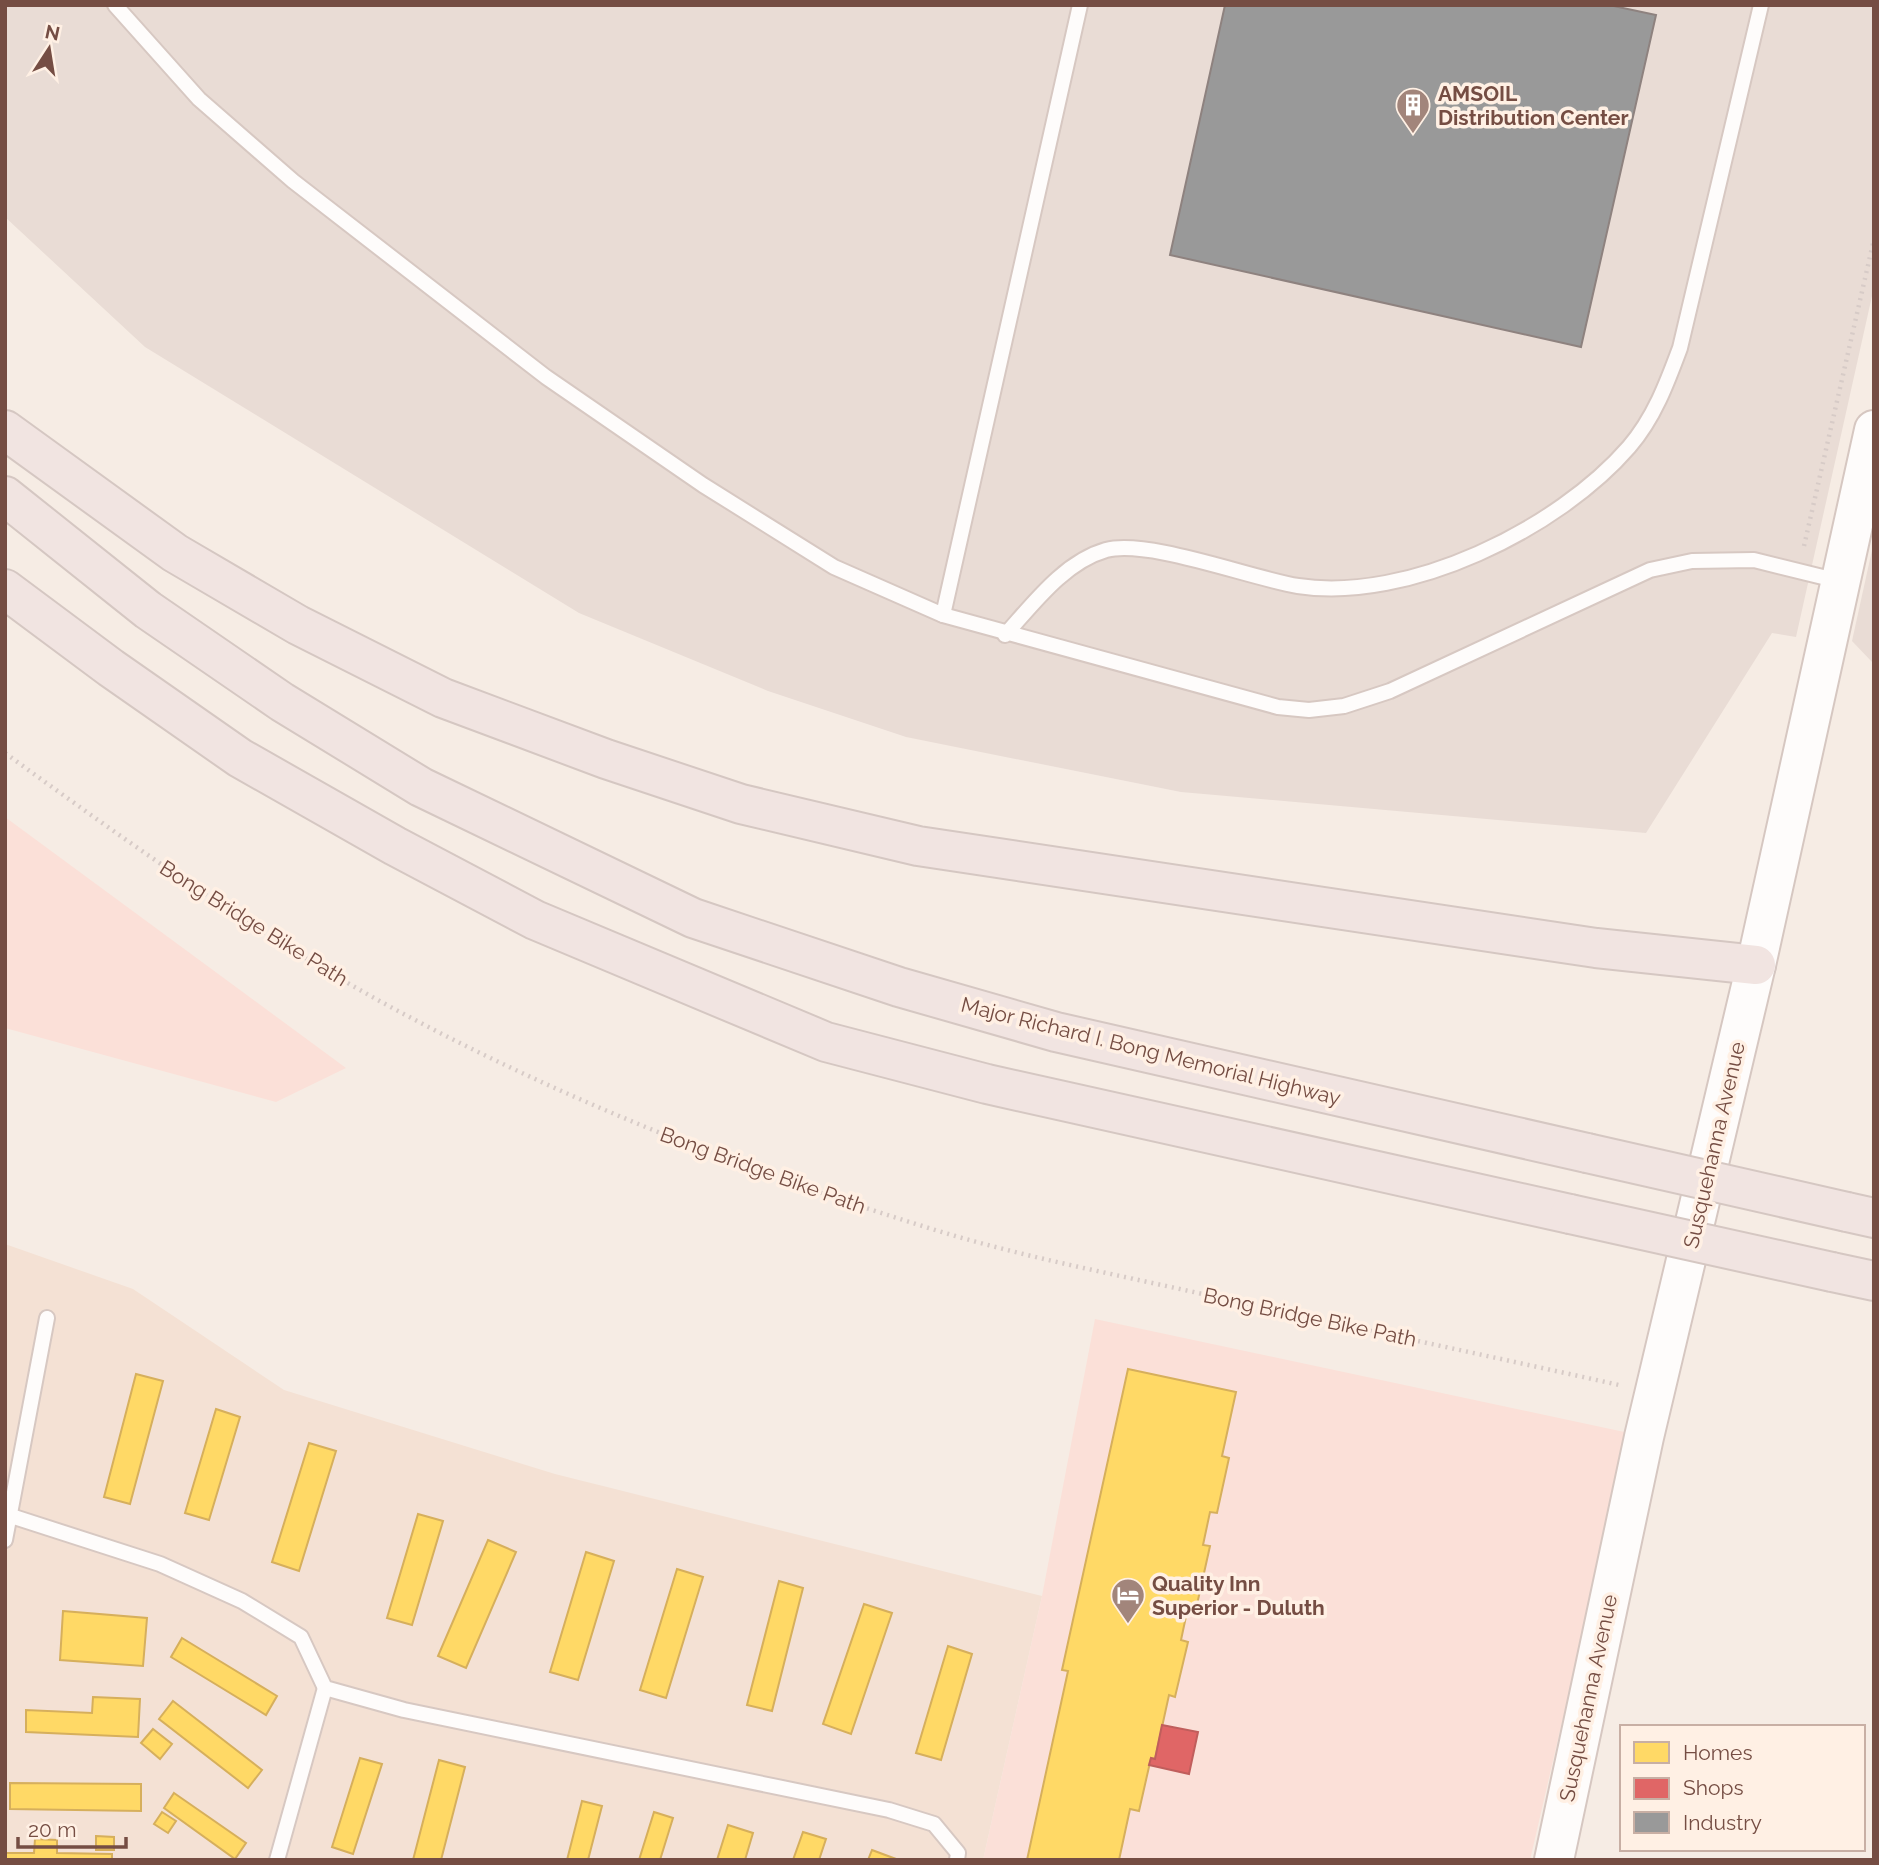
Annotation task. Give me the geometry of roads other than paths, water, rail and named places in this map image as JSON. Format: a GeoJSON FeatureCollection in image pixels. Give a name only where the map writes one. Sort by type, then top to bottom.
{"type":"FeatureCollection","features":[{"type":"Feature","properties":{"kind":"highway"},"geometry":{"type":"LineString","coordinates":[[5,430],[175,552],[298,625],[443,698],[606,759],[741,804],[918,846],[1596,948],[1756,965]]}},
{"type":"Feature","properties":{"kind":"highway","name":"Major Richard I. Bong Memorial Highway"},"geometry":{"type":"LineString","coordinates":[[5,496],[148,610],[282,702],[398,773],[509,830],[693,918],[898,987],[1056,1032],[1860,1215]]}},
{"type":"Feature","properties":{"kind":"highway"},"geometry":{"type":"LineString","coordinates":[[5,589],[111,668],[240,758],[395,846],[535,920],[814,1037],[987,1084],[1874,1281]]}},
{"type":"Feature","properties":{"kind":"street","name":"Susquehanna Avenue"},"geometry":{"type":"LineString","coordinates":[[1554,1860],[1644,1437],[1756,965],[1874,430]]}},
{"type":"Feature","properties":{"kind":"lane"},"geometry":{"type":"LineString","coordinates":[[115,5],[199,99],[293,181],[545,377],[702,485],[834,567],[943,615],[1005,635],[1278,707],[1309,710],[1344,706],[1390,691],[1650,569],[1723,559],[1754,560],[1841,581]]}},
{"type":"Feature","properties":{"kind":"lane"},"geometry":{"type":"LineString","coordinates":[[943,615],[1080,5]]}},
{"type":"Feature","properties":{"kind":"lane"},"geometry":{"type":"LineString","coordinates":[[1005,635],[1042,594],[1074,566],[1106,550],[1135,548],[1298,586],[1346,590],[1411,578],[1510,540],[1591,486],[1630,446],[1660,400],[1680,348],[1760,5]]}},
{"type":"Feature","properties":{"kind":"lane"},"geometry":{"type":"LineString","coordinates":[[5,1540],[47,1318]]}},
{"type":"Feature","properties":{"kind":"lane"},"geometry":{"type":"LineString","coordinates":[[11,1516],[160,1564],[242,1601],[301,1637],[325,1688],[277,1860]]}},
{"type":"Feature","properties":{"kind":"lane"},"geometry":{"type":"LineString","coordinates":[[325,1688],[404,1710],[889,1810],[934,1824],[958,1853],[957,1860]]}},
{"type":"Feature","properties":{"kind":"place","name":"AMSOIL Distribution Center"},"geometry":{"type":"Point","coordinates":[1413,135]}},
{"type":"Feature","properties":{"kind":"place","name":"Quality Inn Superior - Duluth"},"geometry":{"type":"Point","coordinates":[1128,1625]}}]}
